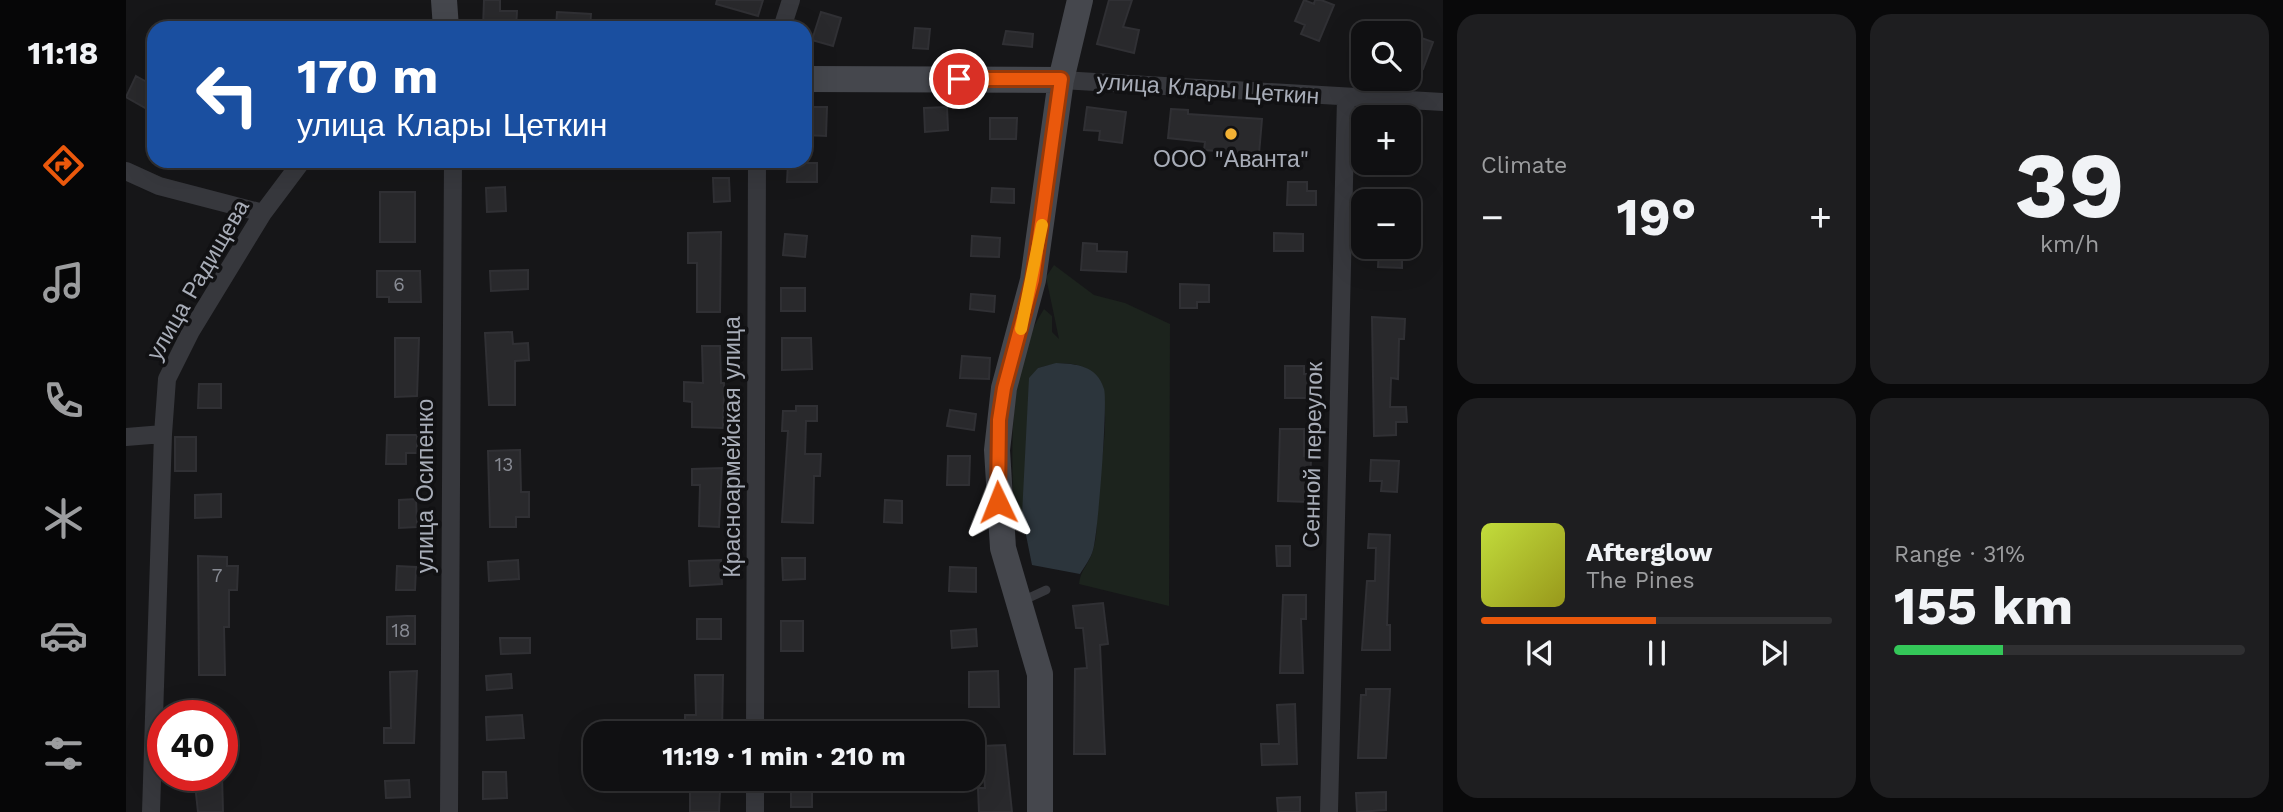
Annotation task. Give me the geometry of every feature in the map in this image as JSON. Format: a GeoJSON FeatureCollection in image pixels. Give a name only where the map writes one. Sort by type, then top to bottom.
{"type":"FeatureCollection","features":[{"type":"Feature","properties":{"kind":"street"},"geometry":{"type":"LineString","coordinates":[[444,0],[446,21]]}},
{"type":"Feature","properties":{"kind":"street"},"geometry":{"type":"LineString","coordinates":[[784,21],[791,0]]}},
{"type":"Feature","properties":{"kind":"street"},"geometry":{"type":"LineString","coordinates":[[1040,812],[1040,674],[1003,548],[999,519],[998,430],[1004,388],[1033,280],[1061,79],[1080,0]]}},
{"type":"Feature","properties":{"kind":"street","name":"улица Клары Цеткин"},"geometry":{"type":"LineString","coordinates":[[812,79],[1061,79],[1443,102]]}},
{"type":"Feature","properties":{"kind":"street","name":"Сенной переулок"},"geometry":{"type":"LineString","coordinates":[[1329,812],[1346,98]]}},
{"type":"Feature","properties":{"kind":"street","name":"улица Радищева"},"geometry":{"type":"LineString","coordinates":[[151,812],[167,379],[191,331],[263,213],[297,168]]}},
{"type":"Feature","properties":{"kind":"street","name":"улица Осипенко"},"geometry":{"type":"LineString","coordinates":[[449,812],[453,168]]}},
{"type":"Feature","properties":{"kind":"street","name":"Красноармейская улица"},"geometry":{"type":"LineString","coordinates":[[755,721],[757,168]]}},
{"type":"Feature","properties":{"kind":"street"},"geometry":{"type":"LineString","coordinates":[[126,171],[159,186],[263,213]]}},
{"type":"Feature","properties":{"kind":"street"},"geometry":{"type":"LineString","coordinates":[[126,437],[163,434]]}},
{"type":"Feature","properties":{"kind":"street"},"geometry":{"type":"LineString","coordinates":[[755,791],[755,812]]}},
{"type":"Feature","properties":{"kind":"lane"},"geometry":{"type":"LineString","coordinates":[[1018,602],[1046,590]]}},
{"type":"Feature","properties":{"kind":"shaded area"},"geometry":{"type":"Polygon","coordinates":[[[1054,265],[1094,295],[1125,303],[1170,324],[1169,606],[1079,584],[1095,543],[1105,421],[1104,399],[1098,381],[1086,368],[1066,364],[1038,368],[1022,515],[1014,513],[1012,462],[1018,380],[1032,330],[1044,309],[1052,316],[1052,332],[1059,339],[1046,277],[1054,265]]]}},
{"type":"Feature","properties":{"kind":"shaded area"},"geometry":{"type":"Polygon","coordinates":[[[1056,363],[1078,365],[1091,370],[1104,389],[1104,441],[1095,539],[1091,556],[1080,574],[1032,565],[1022,515],[1029,378],[1038,368],[1056,363]]]}},
{"type":"Feature","properties":{"kind":"building"},"geometry":{"type":"Polygon","coordinates":[[[484,0],[500,0],[500,11],[517,11],[516,21],[483,21],[484,0]]]}},
{"type":"Feature","properties":{"kind":"building"},"geometry":{"type":"Polygon","coordinates":[[[717,0],[763,0],[758,16],[716,4],[717,0]]]}},
{"type":"Feature","properties":{"kind":"building"},"geometry":{"type":"Polygon","coordinates":[[[1109,0],[1132,0],[1123,27],[1139,30],[1134,53],[1097,44],[1109,0]]]}},
{"type":"Feature","properties":{"kind":"building"},"geometry":{"type":"Polygon","coordinates":[[[1304,0],[1314,4],[1315,0],[1321,0],[1334,5],[1319,41],[1301,34],[1305,25],[1295,21],[1304,0]]]}},
{"type":"Feature","properties":{"kind":"building"},"geometry":{"type":"Polygon","coordinates":[[[557,12],[591,14],[590,21],[556,21],[557,12]]]}},
{"type":"Feature","properties":{"kind":"building"},"geometry":{"type":"Polygon","coordinates":[[[821,12],[841,18],[833,46],[812,40],[821,12]]]}},
{"type":"Feature","properties":{"kind":"building"},"geometry":{"type":"Polygon","coordinates":[[[915,28],[930,29],[928,49],[913,48],[915,28]]]}},
{"type":"Feature","properties":{"kind":"building"},"geometry":{"type":"Polygon","coordinates":[[[1006,31],[1033,34],[1032,47],[1003,44],[1006,31]]]}},
{"type":"Feature","properties":{"kind":"building"},"geometry":{"type":"Polygon","coordinates":[[[1421,38],[1433,42],[1423,69],[1421,68],[1421,38]]]}},
{"type":"Feature","properties":{"kind":"building"},"geometry":{"type":"Polygon","coordinates":[[[136,76],[147,82],[147,109],[126,97],[136,76]]]}},
{"type":"Feature","properties":{"kind":"building"},"geometry":{"type":"Polygon","coordinates":[[[812,107],[827,107],[826,136],[812,135],[812,107]]]}},
{"type":"Feature","properties":{"kind":"building"},"geometry":{"type":"Polygon","coordinates":[[[947,107],[948,130],[925,132],[924,108],[947,107]]]}},
{"type":"Feature","properties":{"kind":"building"},"geometry":{"type":"Polygon","coordinates":[[[1087,107],[1126,112],[1122,143],[1099,140],[1100,131],[1084,130],[1087,107]]]}},
{"type":"Feature","properties":{"kind":"building"},"geometry":{"type":"Polygon","coordinates":[[[1171,109],[1188,110],[1188,114],[1262,119],[1259,154],[1204,150],[1205,142],[1168,138],[1171,109]]]}},
{"type":"Feature","properties":{"kind":"building"},"geometry":{"type":"Polygon","coordinates":[[[990,118],[1017,118],[1016,139],[990,139],[990,118]]]}},
{"type":"Feature","properties":{"kind":"building"},"geometry":{"type":"Polygon","coordinates":[[[812,163],[817,163],[817,182],[787,182],[788,168],[812,168],[812,163]]]}},
{"type":"Feature","properties":{"kind":"building"},"geometry":{"type":"Polygon","coordinates":[[[713,178],[729,178],[730,201],[714,202],[713,178]]]}},
{"type":"Feature","properties":{"kind":"building"},"geometry":{"type":"Polygon","coordinates":[[[1288,182],[1307,182],[1307,191],[1316,191],[1316,205],[1287,205],[1288,182]]]}},
{"type":"Feature","properties":{"kind":"building"},"geometry":{"type":"Polygon","coordinates":[[[505,187],[506,211],[487,212],[486,188],[505,187]]]}},
{"type":"Feature","properties":{"kind":"building"},"geometry":{"type":"Polygon","coordinates":[[[992,188],[1014,189],[1014,203],[991,202],[992,188]]]}},
{"type":"Feature","properties":{"kind":"building"},"geometry":{"type":"Polygon","coordinates":[[[380,192],[415,192],[415,242],[380,242],[380,192]]]}},
{"type":"Feature","properties":{"kind":"building"},"geometry":{"type":"Polygon","coordinates":[[[721,232],[720,312],[697,312],[697,263],[688,263],[688,233],[721,232]]]}},
{"type":"Feature","properties":{"kind":"building"},"geometry":{"type":"Polygon","coordinates":[[[1274,233],[1303,234],[1303,251],[1274,251],[1274,233]]]}},
{"type":"Feature","properties":{"kind":"building"},"geometry":{"type":"Polygon","coordinates":[[[785,234],[807,236],[805,257],[783,255],[785,234]]]}},
{"type":"Feature","properties":{"kind":"building"},"geometry":{"type":"Polygon","coordinates":[[[972,236],[1000,238],[999,257],[971,256],[972,236]]]}},
{"type":"Feature","properties":{"kind":"building"},"geometry":{"type":"Polygon","coordinates":[[[1083,243],[1097,244],[1097,251],[1127,252],[1126,272],[1081,270],[1083,243]]]}},
{"type":"Feature","properties":{"kind":"building"},"geometry":{"type":"Polygon","coordinates":[[[1378,259],[1402,259],[1402,268],[1378,267],[1378,259]]]}},
{"type":"Feature","properties":{"kind":"building"},"geometry":{"type":"Polygon","coordinates":[[[528,270],[528,289],[491,291],[490,271],[528,270]]]}},
{"type":"Feature","properties":{"kind":"building"},"geometry":{"type":"Polygon","coordinates":[[[377,271],[420,271],[421,302],[389,302],[389,297],[377,297],[377,271]]]}},
{"type":"Feature","properties":{"kind":"building"},"geometry":{"type":"Polygon","coordinates":[[[1180,284],[1209,285],[1209,302],[1197,302],[1197,308],[1180,308],[1180,284]]]}},
{"type":"Feature","properties":{"kind":"building"},"geometry":{"type":"Polygon","coordinates":[[[781,288],[805,288],[805,311],[781,311],[781,288]]]}},
{"type":"Feature","properties":{"kind":"building"},"geometry":{"type":"Polygon","coordinates":[[[971,294],[995,296],[994,312],[970,309],[971,294]]]}},
{"type":"Feature","properties":{"kind":"building"},"geometry":{"type":"Polygon","coordinates":[[[1372,317],[1405,319],[1404,339],[1399,339],[1398,379],[1391,378],[1390,407],[1406,407],[1407,422],[1396,422],[1396,435],[1374,436],[1372,317]]]}},
{"type":"Feature","properties":{"kind":"building"},"geometry":{"type":"Polygon","coordinates":[[[512,332],[513,344],[528,343],[529,360],[515,361],[515,405],[489,405],[485,333],[512,332]]]}},
{"type":"Feature","properties":{"kind":"building"},"geometry":{"type":"Polygon","coordinates":[[[395,338],[419,338],[417,396],[395,397],[395,338]]]}},
{"type":"Feature","properties":{"kind":"building"},"geometry":{"type":"Polygon","coordinates":[[[782,338],[811,338],[812,369],[782,370],[782,338]]]}},
{"type":"Feature","properties":{"kind":"building"},"geometry":{"type":"Polygon","coordinates":[[[702,346],[720,346],[721,383],[724,383],[723,428],[692,427],[692,402],[684,401],[684,382],[703,383],[702,346]]]}},
{"type":"Feature","properties":{"kind":"building"},"geometry":{"type":"Polygon","coordinates":[[[962,356],[990,358],[989,379],[960,378],[962,356]]]}},
{"type":"Feature","properties":{"kind":"building"},"geometry":{"type":"Polygon","coordinates":[[[1285,366],[1304,366],[1304,374],[1313,374],[1312,398],[1285,398],[1285,366]]]}},
{"type":"Feature","properties":{"kind":"building"},"geometry":{"type":"Polygon","coordinates":[[[199,384],[221,384],[221,408],[198,408],[199,384]]]}},
{"type":"Feature","properties":{"kind":"building"},"geometry":{"type":"Polygon","coordinates":[[[796,406],[817,406],[817,421],[806,421],[805,454],[821,454],[820,476],[814,476],[813,523],[782,522],[788,431],[782,431],[783,411],[796,411],[796,406]]]}},
{"type":"Feature","properties":{"kind":"building"},"geometry":{"type":"Polygon","coordinates":[[[950,410],[976,414],[974,430],[947,426],[950,410]]]}},
{"type":"Feature","properties":{"kind":"building"},"geometry":{"type":"Polygon","coordinates":[[[1280,429],[1304,429],[1304,456],[1309,456],[1311,460],[1309,502],[1278,501],[1280,429]]]}},
{"type":"Feature","properties":{"kind":"building"},"geometry":{"type":"Polygon","coordinates":[[[387,435],[417,435],[417,453],[406,453],[406,464],[386,464],[387,435]]]}},
{"type":"Feature","properties":{"kind":"building"},"geometry":{"type":"Polygon","coordinates":[[[175,437],[196,437],[196,471],[175,471],[175,437]]]}},
{"type":"Feature","properties":{"kind":"building"},"geometry":{"type":"Polygon","coordinates":[[[520,450],[521,492],[529,492],[529,517],[516,517],[516,527],[490,527],[488,451],[520,450]]]}},
{"type":"Feature","properties":{"kind":"building"},"geometry":{"type":"Polygon","coordinates":[[[948,456],[970,456],[969,485],[947,485],[948,456]]]}},
{"type":"Feature","properties":{"kind":"building"},"geometry":{"type":"Polygon","coordinates":[[[1371,460],[1399,461],[1397,492],[1381,491],[1382,481],[1370,481],[1371,460]]]}},
{"type":"Feature","properties":{"kind":"building"},"geometry":{"type":"Polygon","coordinates":[[[722,468],[719,527],[699,526],[700,485],[692,485],[692,469],[722,468]]]}},
{"type":"Feature","properties":{"kind":"building"},"geometry":{"type":"Polygon","coordinates":[[[221,494],[221,517],[195,518],[195,495],[221,494]]]}},
{"type":"Feature","properties":{"kind":"building"},"geometry":{"type":"Polygon","coordinates":[[[416,499],[417,527],[399,528],[399,500],[416,499]]]}},
{"type":"Feature","properties":{"kind":"building"},"geometry":{"type":"Polygon","coordinates":[[[885,500],[902,501],[902,523],[884,522],[885,500]]]}},
{"type":"Feature","properties":{"kind":"building"},"geometry":{"type":"Polygon","coordinates":[[[1369,534],[1390,535],[1387,625],[1390,625],[1390,650],[1362,650],[1367,581],[1375,581],[1376,548],[1368,548],[1369,534]]]}},
{"type":"Feature","properties":{"kind":"building"},"geometry":{"type":"Polygon","coordinates":[[[1276,546],[1290,546],[1290,566],[1277,566],[1276,546]]]}},
{"type":"Feature","properties":{"kind":"building"},"geometry":{"type":"Polygon","coordinates":[[[198,556],[227,557],[227,566],[238,566],[237,590],[229,590],[229,627],[224,627],[225,675],[199,675],[198,556]]]}},
{"type":"Feature","properties":{"kind":"building"},"geometry":{"type":"Polygon","coordinates":[[[782,558],[805,558],[805,579],[783,580],[782,558]]]}},
{"type":"Feature","properties":{"kind":"building"},"geometry":{"type":"Polygon","coordinates":[[[518,560],[519,579],[489,581],[488,562],[518,560]]]}},
{"type":"Feature","properties":{"kind":"building"},"geometry":{"type":"Polygon","coordinates":[[[721,560],[722,584],[690,586],[689,561],[721,560]]]}},
{"type":"Feature","properties":{"kind":"building"},"geometry":{"type":"Polygon","coordinates":[[[397,566],[416,567],[415,590],[396,590],[397,566]]]}},
{"type":"Feature","properties":{"kind":"building"},"geometry":{"type":"Polygon","coordinates":[[[950,567],[976,568],[976,592],[949,591],[950,567]]]}},
{"type":"Feature","properties":{"kind":"building"},"geometry":{"type":"Polygon","coordinates":[[[1283,595],[1306,595],[1306,619],[1301,619],[1303,673],[1280,673],[1283,595]]]}},
{"type":"Feature","properties":{"kind":"building"},"geometry":{"type":"Polygon","coordinates":[[[1103,603],[1108,644],[1100,645],[1105,754],[1074,754],[1075,669],[1087,668],[1083,628],[1076,628],[1073,606],[1103,603]]]}},
{"type":"Feature","properties":{"kind":"building"},"geometry":{"type":"Polygon","coordinates":[[[415,616],[415,644],[387,644],[387,617],[415,616]]]}},
{"type":"Feature","properties":{"kind":"building"},"geometry":{"type":"Polygon","coordinates":[[[697,619],[721,619],[721,639],[697,639],[697,619]]]}},
{"type":"Feature","properties":{"kind":"building"},"geometry":{"type":"Polygon","coordinates":[[[781,621],[803,621],[803,651],[781,651],[781,621]]]}},
{"type":"Feature","properties":{"kind":"building"},"geometry":{"type":"Polygon","coordinates":[[[976,629],[977,646],[952,648],[951,631],[976,629]]]}},
{"type":"Feature","properties":{"kind":"building"},"geometry":{"type":"Polygon","coordinates":[[[500,638],[530,638],[530,653],[501,654],[500,638]]]}},
{"type":"Feature","properties":{"kind":"building"},"geometry":{"type":"Polygon","coordinates":[[[417,671],[414,743],[384,743],[384,728],[391,728],[390,672],[417,671]]]}},
{"type":"Feature","properties":{"kind":"building"},"geometry":{"type":"Polygon","coordinates":[[[998,671],[999,707],[969,707],[969,672],[998,671]]]}},
{"type":"Feature","properties":{"kind":"building"},"geometry":{"type":"Polygon","coordinates":[[[511,674],[512,688],[487,690],[486,676],[511,674]]]}},
{"type":"Feature","properties":{"kind":"building"},"geometry":{"type":"Polygon","coordinates":[[[695,675],[723,675],[722,721],[685,721],[685,715],[696,715],[695,675]]]}},
{"type":"Feature","properties":{"kind":"building"},"geometry":{"type":"Polygon","coordinates":[[[1366,689],[1390,689],[1386,758],[1358,758],[1361,695],[1366,695],[1366,689]]]}},
{"type":"Feature","properties":{"kind":"building"},"geometry":{"type":"Polygon","coordinates":[[[1295,704],[1297,764],[1262,765],[1261,744],[1279,744],[1277,705],[1295,704]]]}},
{"type":"Feature","properties":{"kind":"building"},"geometry":{"type":"Polygon","coordinates":[[[522,715],[524,738],[487,740],[486,717],[522,715]]]}},
{"type":"Feature","properties":{"kind":"building"},"geometry":{"type":"Polygon","coordinates":[[[1005,745],[1012,812],[979,812],[978,791],[985,791],[985,746],[1005,745]]]}},
{"type":"Feature","properties":{"kind":"building"},"geometry":{"type":"Polygon","coordinates":[[[483,772],[506,772],[507,798],[483,799],[483,772]]]}},
{"type":"Feature","properties":{"kind":"building"},"geometry":{"type":"Polygon","coordinates":[[[409,780],[410,797],[386,798],[385,781],[409,780]]]}},
{"type":"Feature","properties":{"kind":"building"},"geometry":{"type":"Polygon","coordinates":[[[196,791],[222,791],[223,812],[198,812],[196,791]]]}},
{"type":"Feature","properties":{"kind":"building"},"geometry":{"type":"Polygon","coordinates":[[[690,791],[720,791],[719,812],[690,812],[690,791]]]}},
{"type":"Feature","properties":{"kind":"building"},"geometry":{"type":"Polygon","coordinates":[[[791,791],[812,791],[812,807],[791,807],[791,791]]]}},
{"type":"Feature","properties":{"kind":"building"},"geometry":{"type":"Polygon","coordinates":[[[1386,792],[1386,810],[1357,812],[1356,793],[1386,792]]]}},
{"type":"Feature","properties":{"kind":"building"},"geometry":{"type":"Polygon","coordinates":[[[1300,797],[1300,812],[1278,812],[1277,798],[1300,797]]]}},
{"type":"Feature","properties":{"kind":"slow traffic"},"geometry":{"type":"LineString","coordinates":[[1021,329],[1042,225]]}},
{"type":"Feature","properties":{"kind":"place","name":"ООО \"Аванта\""},"geometry":{"type":"Point","coordinates":[1231,134]}},
{"type":"Feature","properties":{"kind":"route"},"geometry":{"type":"LineString","coordinates":[[959,79],[1061,79],[1040,244],[1025,316],[1004,388],[999,420],[998,502]]}}]}
